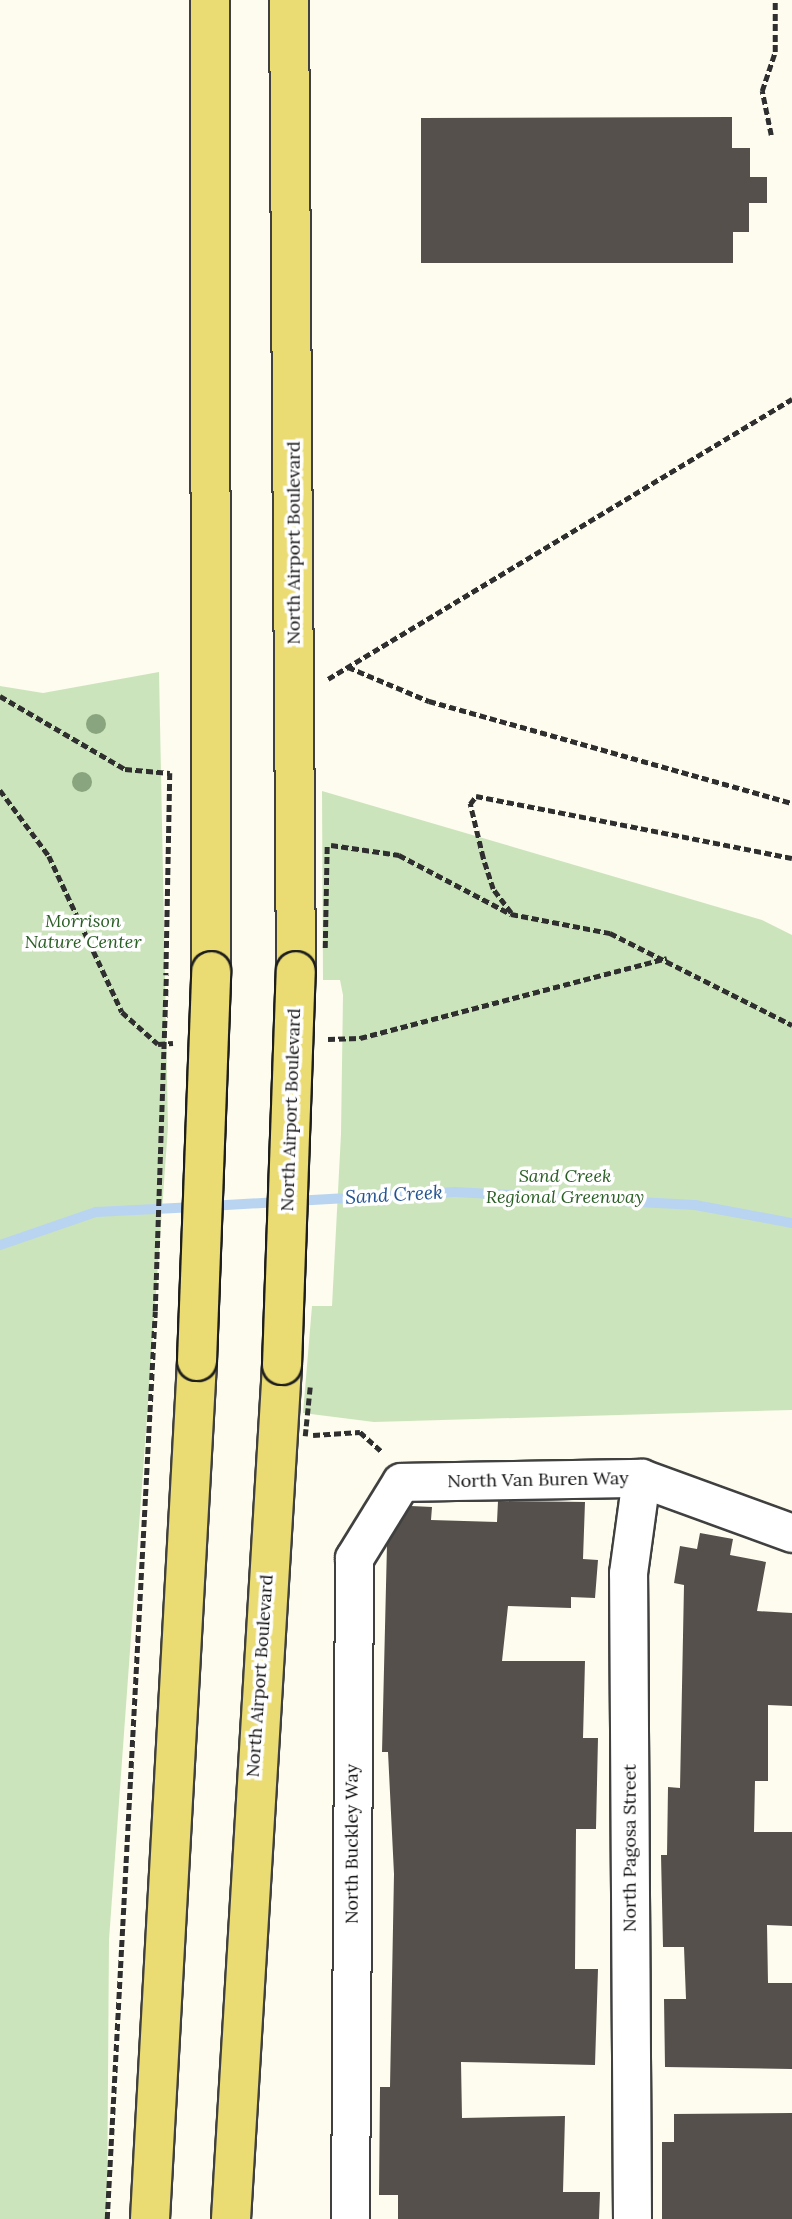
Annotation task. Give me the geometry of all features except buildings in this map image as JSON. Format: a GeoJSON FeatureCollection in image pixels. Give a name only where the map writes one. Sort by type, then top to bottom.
{"type":"FeatureCollection","features":[{"type":"Feature","properties":{"kind":"main road"},"geometry":{"type":"LineString","coordinates":[[150,2219],[197,1361],[211,971],[210,0]]}},
{"type":"Feature","properties":{"kind":"main road","name":"North Airport Boulevard"},"geometry":{"type":"LineString","coordinates":[[231,2219],[282,1365],[296,971],[289,0]]}},
{"type":"Feature","properties":{"kind":"street","name":"North Van Buren Way"},"geometry":{"type":"LineString","coordinates":[[401,1482],[641,1478],[792,1533]]}},
{"type":"Feature","properties":{"kind":"street","name":"North Pagosa Street"},"geometry":{"type":"LineString","coordinates":[[632,2219],[628,1573],[641,1478]]}},
{"type":"Feature","properties":{"kind":"street","name":"North Buckley Way"},"geometry":{"type":"LineString","coordinates":[[350,2219],[354,1558],[401,1482]]}},
{"type":"Feature","properties":{"kind":"path"},"geometry":{"type":"LineString","coordinates":[[771,135],[762,91],[775,52],[775,0]]}},
{"type":"Feature","properties":{"kind":"path"},"geometry":{"type":"LineString","coordinates":[[324,681],[792,398]]}},
{"type":"Feature","properties":{"kind":"path"},"geometry":{"type":"LineString","coordinates":[[348,667],[429,701],[792,803]]}},
{"type":"Feature","properties":{"kind":"path"},"geometry":{"type":"LineString","coordinates":[[0,696],[125,769],[170,773],[155,1311],[107,2219]]}},
{"type":"Feature","properties":{"kind":"path"},"geometry":{"type":"LineString","coordinates":[[511,914],[493,890],[483,858],[470,804],[476,796],[792,858]]}},
{"type":"Feature","properties":{"kind":"path"},"geometry":{"type":"LineString","coordinates":[[327,844],[399,855],[511,914],[610,933],[667,958],[792,1025]]}},
{"type":"Feature","properties":{"kind":"path"},"geometry":{"type":"LineString","coordinates":[[305,1436],[360,1432],[381,1450]]}},
{"type":"Feature","properties":{"kind":"green space","name":"Morrison Nature Center"},"geometry":{"type":"Polygon","coordinates":[[[159,672],[168,1127],[109,1940],[107,2219],[0,2219],[0,686],[43,693],[159,672]]]}},
{"type":"Feature","properties":{"kind":"green space","name":"Sand Creek Regional Greenway"},"geometry":{"type":"Polygon","coordinates":[[[322,791],[762,920],[792,935],[792,1410],[374,1422],[303,1413],[312,1306],[332,1306],[341,1134],[343,995],[340,980],[323,980],[322,791]]]}},
{"type":"Feature","properties":{"kind":"waterway","name":"Sand Creek"},"geometry":{"type":"LineString","coordinates":[[294,1201],[455,1192],[695,1205],[792,1223]]}},
{"type":"Feature","properties":{"kind":"waterway","name":"Sand Creek"},"geometry":{"type":"LineString","coordinates":[[210,1206],[279,1202]]}},
{"type":"Feature","properties":{"kind":"waterway","name":"Sand Creek"},"geometry":{"type":"LineString","coordinates":[[0,1245],[96,1212],[195,1207]]}}]}
